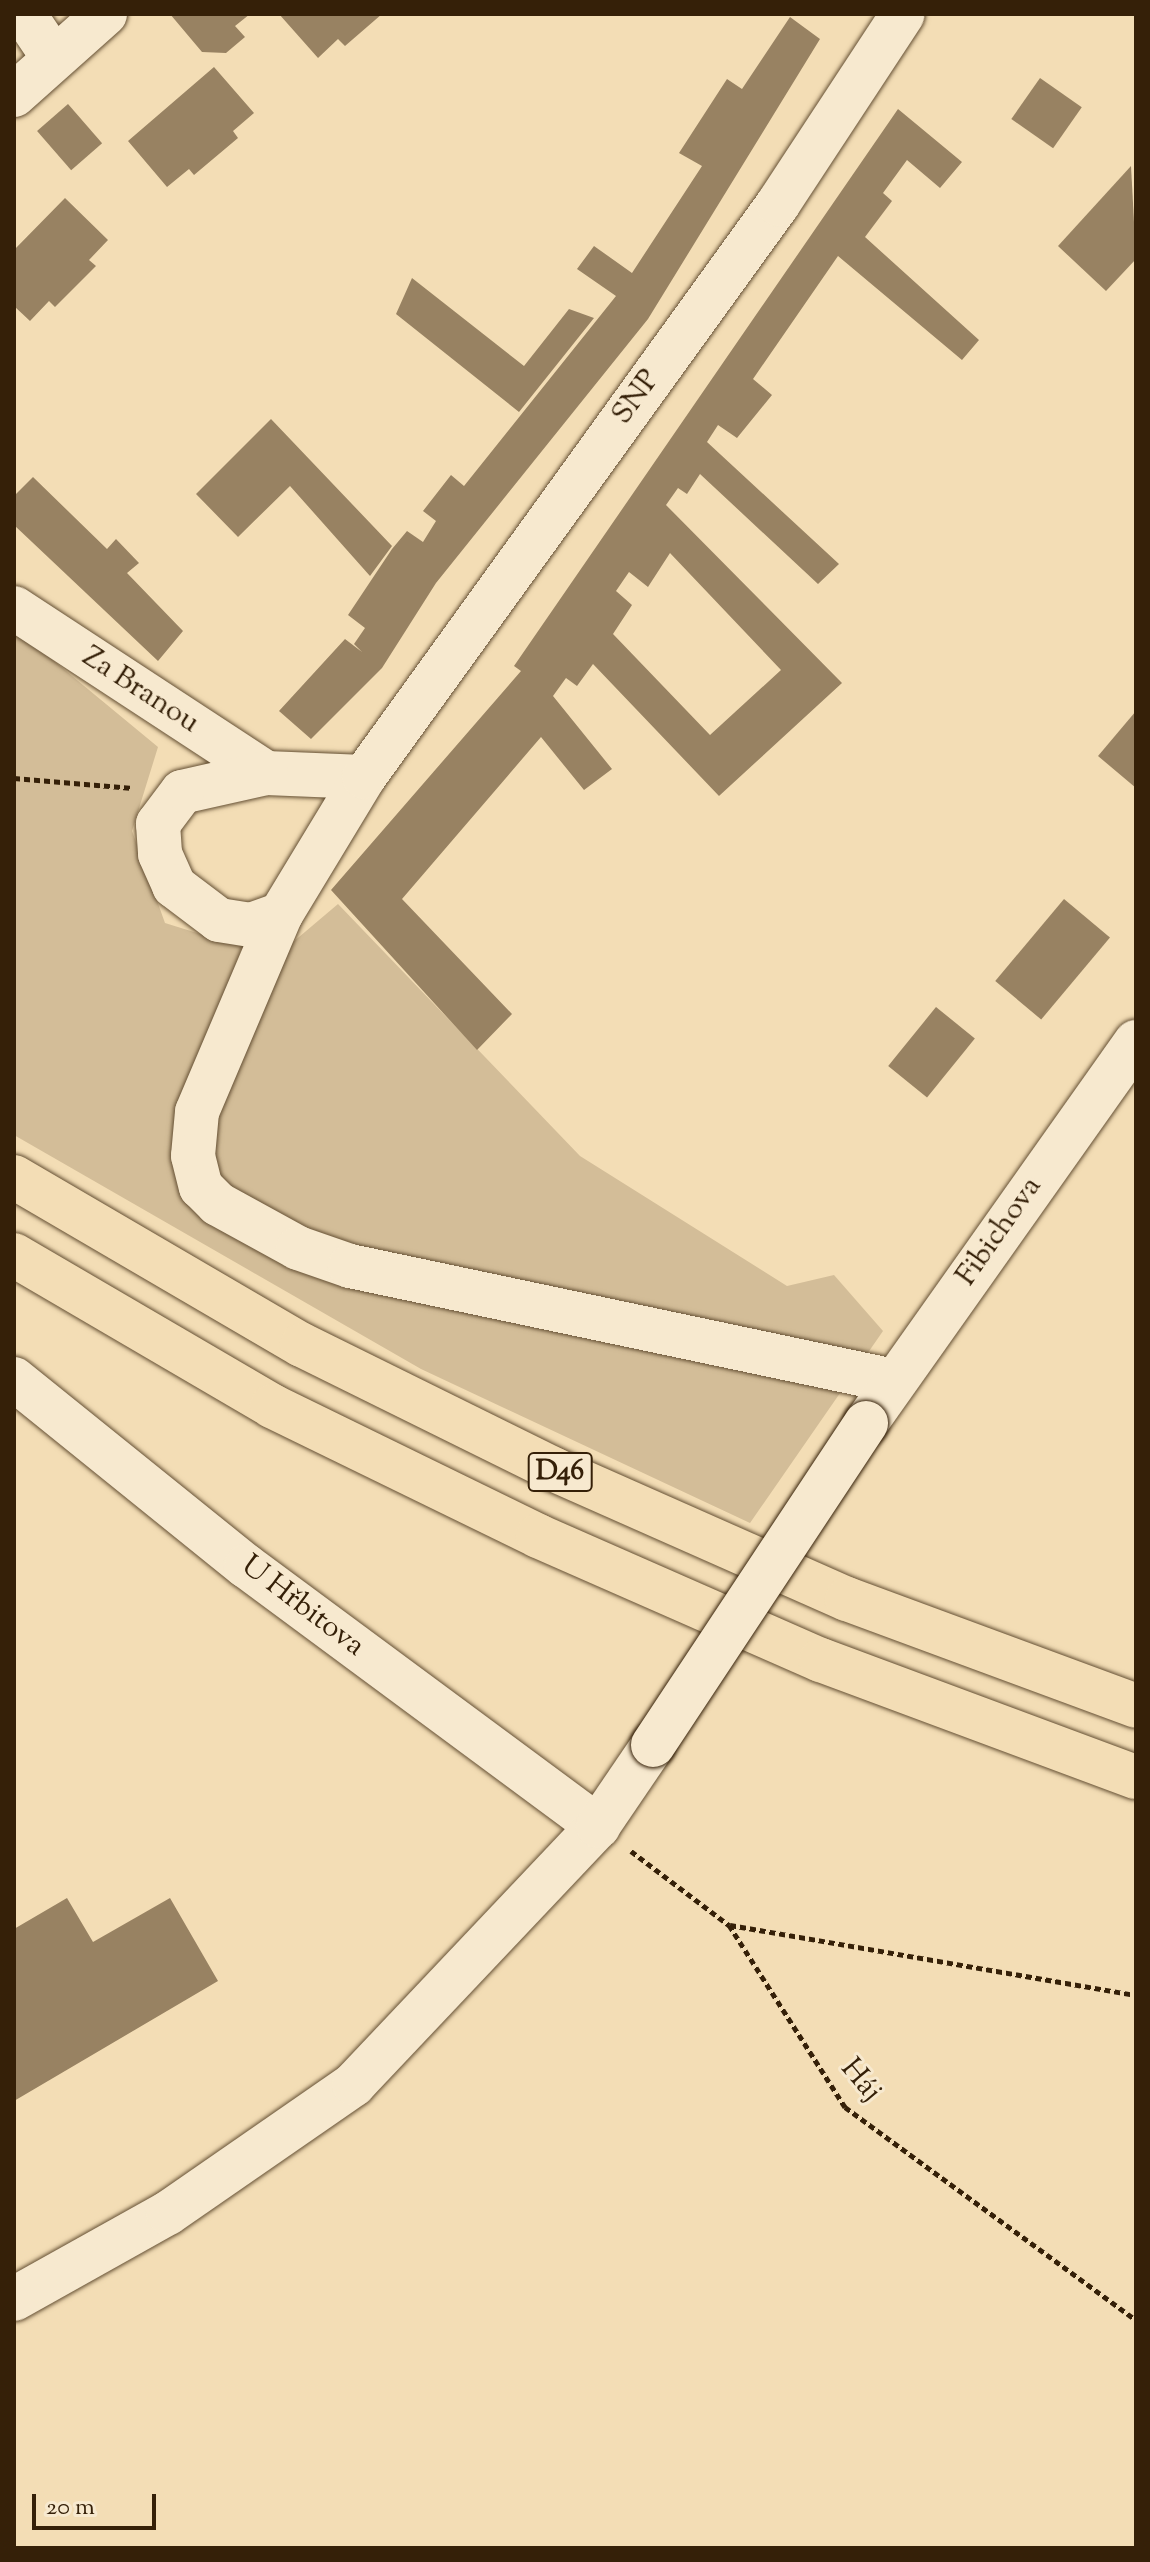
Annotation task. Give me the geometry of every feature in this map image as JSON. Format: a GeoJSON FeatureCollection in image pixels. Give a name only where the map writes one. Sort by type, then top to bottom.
{"type":"FeatureCollection","features":[{"type":"Feature","properties":{"kind":"highway","name":"D46"},"geometry":{"type":"LineString","coordinates":[[14,1177],[302,1345],[553,1469],[847,1599],[1136,1706]]}},
{"type":"Feature","properties":{"kind":"highway","name":"D46"},"geometry":{"type":"LineString","coordinates":[[14,1255],[272,1406],[538,1536],[821,1660],[1136,1777]]}},
{"type":"Feature","properties":{"kind":"street"},"geometry":{"type":"LineString","coordinates":[[24,14],[53,57]]}},
{"type":"Feature","properties":{"kind":"street"},"geometry":{"type":"LineString","coordinates":[[14,95],[53,57],[105,14]]}},
{"type":"Feature","properties":{"kind":"street","name":"SNP"},"geometry":{"type":"LineString","coordinates":[[894,1381],[350,1266],[298,1248],[218,1204],[201,1187],[193,1156],[197,1112],[281,914],[364,777],[778,204],[903,14]]}},
{"type":"Feature","properties":{"kind":"street","name":"Za Branou"},"geometry":{"type":"LineString","coordinates":[[14,608],[266,773]]}},
{"type":"Feature","properties":{"kind":"street"},"geometry":{"type":"LineString","coordinates":[[281,914],[251,925],[219,920],[174,886],[158,824],[182,792],[266,773],[364,777]]}},
{"type":"Feature","properties":{"kind":"street","name":"Fibichova"},"geometry":{"type":"LineString","coordinates":[[14,2299],[168,2213],[354,2084],[598,1826],[894,1381],[1136,1042]]}},
{"type":"Feature","properties":{"kind":"street","name":"U Hřbitova"},"geometry":{"type":"LineString","coordinates":[[14,1379],[246,1566],[598,1826]]}},
{"type":"Feature","properties":{"kind":"path"},"geometry":{"type":"LineString","coordinates":[[14,778],[182,792]]}},
{"type":"Feature","properties":{"kind":"path","name":"Háj"},"geometry":{"type":"LineString","coordinates":[[598,1826],[729,1925],[845,2107],[1136,2320]]}},
{"type":"Feature","properties":{"kind":"path"},"geometry":{"type":"LineString","coordinates":[[729,1925],[1136,1995]]}},
{"type":"Feature","properties":{"kind":"shaded area"},"geometry":{"type":"Polygon","coordinates":[[[14,628],[158,747],[132,831],[165,923],[242,947],[184,1112],[273,959],[338,904],[580,1156],[787,1286],[834,1275],[883,1331],[750,1523],[421,1369],[14,1135],[14,628]]]}},
{"type":"Feature","properties":{"kind":"building"},"geometry":{"type":"Polygon","coordinates":[[[170,14],[250,14],[235,26],[245,37],[226,53],[202,52],[170,14]]]}},
{"type":"Feature","properties":{"kind":"building"},"geometry":{"type":"Polygon","coordinates":[[[279,14],[382,14],[345,46],[338,39],[318,58],[279,14]]]}},
{"type":"Feature","properties":{"kind":"building"},"geometry":{"type":"Polygon","coordinates":[[[790,17],[820,39],[648,319],[436,583],[382,668],[311,739],[279,711],[345,639],[362,652],[354,644],[365,628],[348,615],[392,549],[407,531],[423,542],[436,521],[423,511],[451,475],[464,486],[616,296],[577,269],[594,246],[632,273],[702,166],[679,153],[727,79],[742,89],[790,17]]]}},
{"type":"Feature","properties":{"kind":"building"},"geometry":{"type":"Polygon","coordinates":[[[214,67],[254,113],[233,131],[238,138],[194,175],[189,169],[167,187],[128,141],[214,67]]]}},
{"type":"Feature","properties":{"kind":"building"},"geometry":{"type":"Polygon","coordinates":[[[1040,78],[1082,107],[1053,148],[1011,119],[1040,78]]]}},
{"type":"Feature","properties":{"kind":"building"},"geometry":{"type":"Polygon","coordinates":[[[68,104],[102,143],[71,170],[37,131],[68,104]]]}},
{"type":"Feature","properties":{"kind":"building"},"geometry":{"type":"Polygon","coordinates":[[[898,109],[962,162],[940,188],[907,160],[883,193],[892,201],[865,237],[979,340],[962,360],[838,256],[753,379],[772,395],[737,438],[718,425],[707,442],[839,564],[818,584],[700,474],[687,494],[678,488],[666,505],[842,683],[719,796],[593,664],[577,686],[566,678],[553,696],[612,769],[584,790],[541,737],[402,899],[512,1014],[477,1050],[331,890],[521,671],[514,666],[898,109]],[[670,553],[648,587],[629,572],[616,591],[632,605],[613,634],[710,735],[781,670],[670,553]]]}},
{"type":"Feature","properties":{"kind":"building"},"geometry":{"type":"Polygon","coordinates":[[[1131,166],[1136,259],[1106,291],[1058,246],[1131,166]]]}},
{"type":"Feature","properties":{"kind":"building"},"geometry":{"type":"Polygon","coordinates":[[[65,198],[108,240],[89,260],[96,266],[55,307],[49,301],[30,321],[14,306],[14,250],[65,198]]]}},
{"type":"Feature","properties":{"kind":"building"},"geometry":{"type":"Polygon","coordinates":[[[412,278],[524,366],[569,309],[594,318],[519,412],[396,314],[412,278]]]}},
{"type":"Feature","properties":{"kind":"building"},"geometry":{"type":"Polygon","coordinates":[[[271,419],[392,546],[370,576],[290,486],[238,537],[196,494],[271,419]]]}},
{"type":"Feature","properties":{"kind":"building"},"geometry":{"type":"Polygon","coordinates":[[[33,477],[107,549],[116,539],[139,563],[127,573],[183,631],[158,661],[14,525],[14,496],[33,477]]]}},
{"type":"Feature","properties":{"kind":"building"},"geometry":{"type":"Polygon","coordinates":[[[1136,711],[1136,788],[1098,756],[1136,711]]]}},
{"type":"Feature","properties":{"kind":"building"},"geometry":{"type":"Polygon","coordinates":[[[1064,899],[1110,938],[1041,1020],[995,981],[1064,899]]]}},
{"type":"Feature","properties":{"kind":"building"},"geometry":{"type":"Polygon","coordinates":[[[936,1007],[975,1038],[927,1098],[888,1066],[936,1007]]]}},
{"type":"Feature","properties":{"kind":"building"},"geometry":{"type":"Polygon","coordinates":[[[67,1898],[93,1942],[170,1898],[218,1981],[14,2101],[14,1929],[67,1898]]]}}]}
